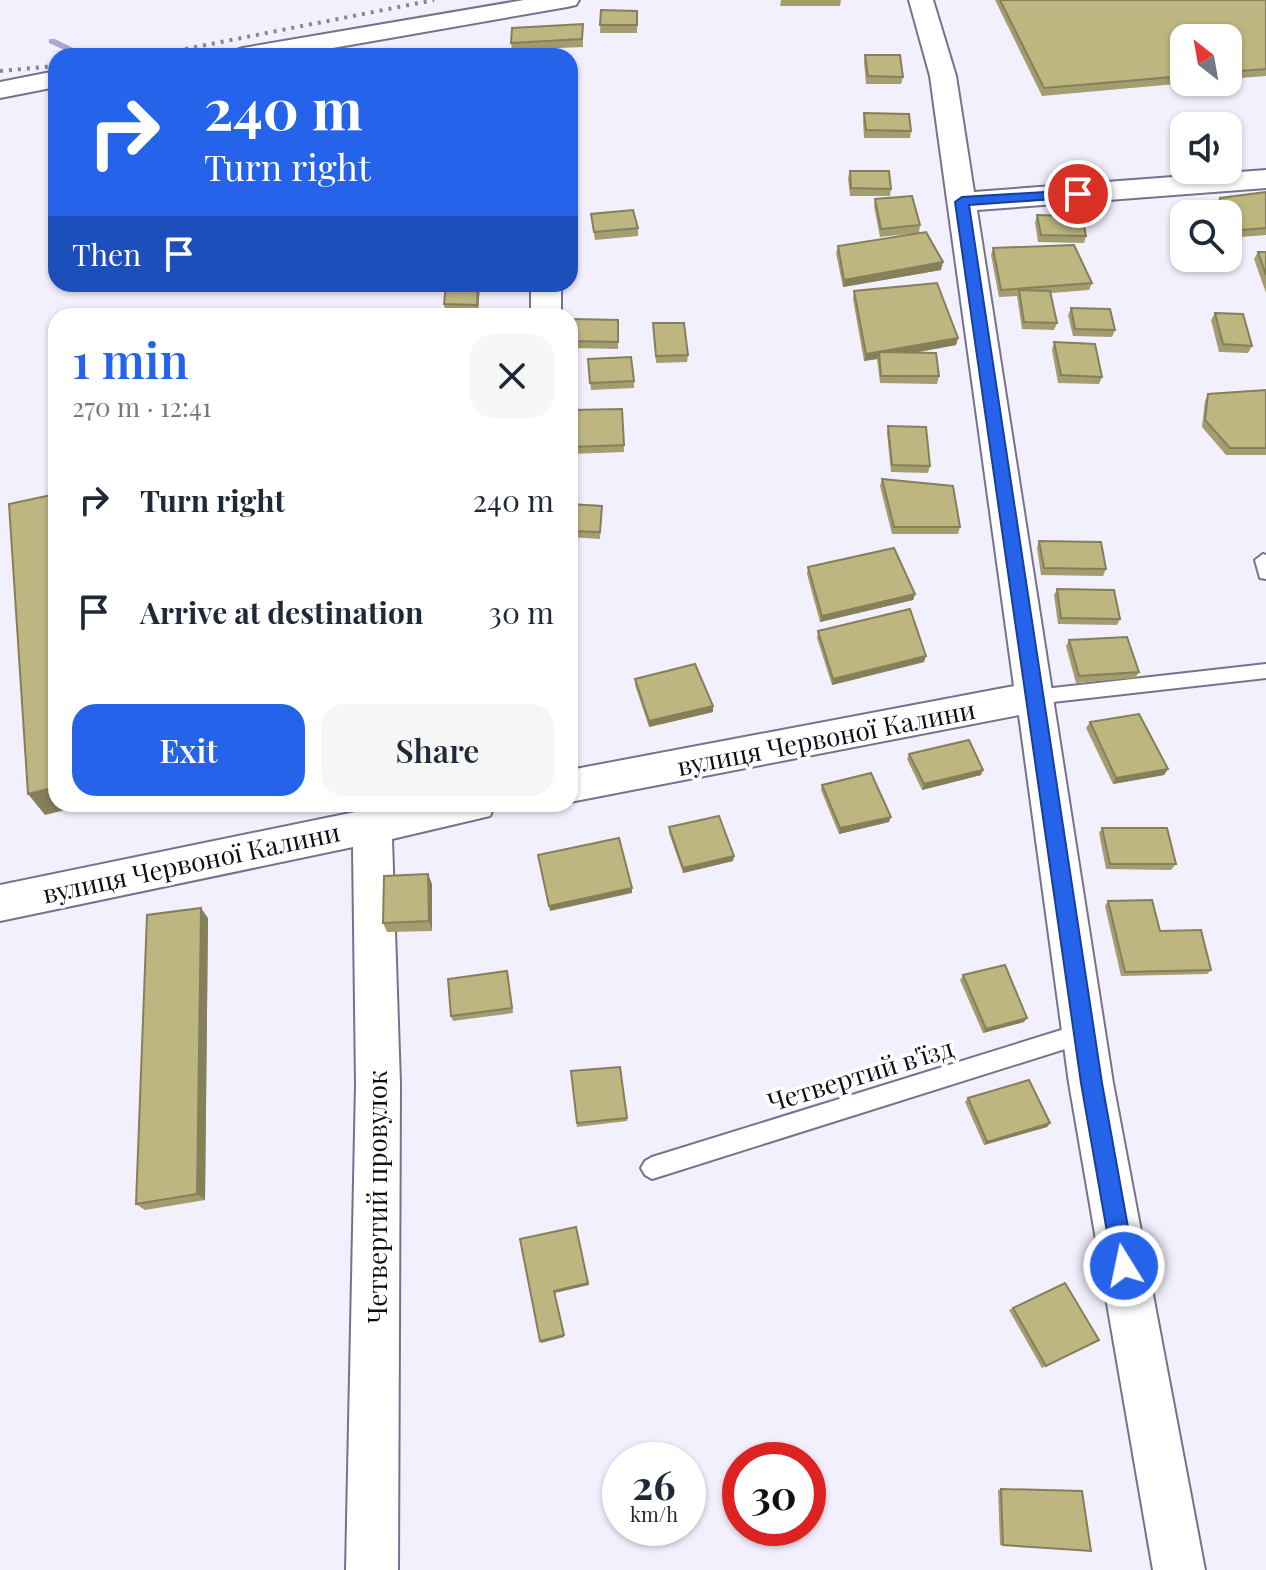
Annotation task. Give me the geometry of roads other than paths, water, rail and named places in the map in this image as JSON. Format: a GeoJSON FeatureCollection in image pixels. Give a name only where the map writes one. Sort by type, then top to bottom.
{"type":"FeatureCollection","features":[{"type":"Feature","properties":{"kind":"street"},"geometry":{"type":"LineString","coordinates":[[285,48],[389,28],[514,12],[567,0]]}},
{"type":"Feature","properties":{"kind":"street"},"geometry":{"type":"LineString","coordinates":[[921,0],[943,76],[1084,1033],[1179,1570]]}},
{"type":"Feature","properties":{"kind":"street"},"geometry":{"type":"LineString","coordinates":[[0,90],[48,81]]}},
{"type":"Feature","properties":{"kind":"street"},"geometry":{"type":"LineString","coordinates":[[962,202],[1266,179]]}},
{"type":"Feature","properties":{"kind":"street","name":"вулиця Червоної Калини"},"geometry":{"type":"LineString","coordinates":[[578,784],[1035,697]]}},
{"type":"Feature","properties":{"kind":"street","name":"вулиця Червоної Калини"},"geometry":{"type":"LineString","coordinates":[[0,903],[434,812]]}},
{"type":"Feature","properties":{"kind":"street","name":"Четвертий провулок"},"geometry":{"type":"LineString","coordinates":[[372,824],[378,1084],[372,1570]]}},
{"type":"Feature","properties":{"kind":"lane"},"geometry":{"type":"LineString","coordinates":[[1035,697],[1266,671]]}},
{"type":"Feature","properties":{"kind":"lane","name":"Четвертий в'їзд"},"geometry":{"type":"LineString","coordinates":[[652,1168],[1084,1033]]}},
{"type":"Feature","properties":{"kind":"waterway"},"geometry":{"type":"LineString","coordinates":[[52,41],[68,48]]}},
{"type":"Feature","properties":{"kind":"railway"},"geometry":{"type":"LineString","coordinates":[[191,48],[434,0]]}},
{"type":"Feature","properties":{"kind":"railway"},"geometry":{"type":"LineString","coordinates":[[0,71],[48,67]]}}]}
